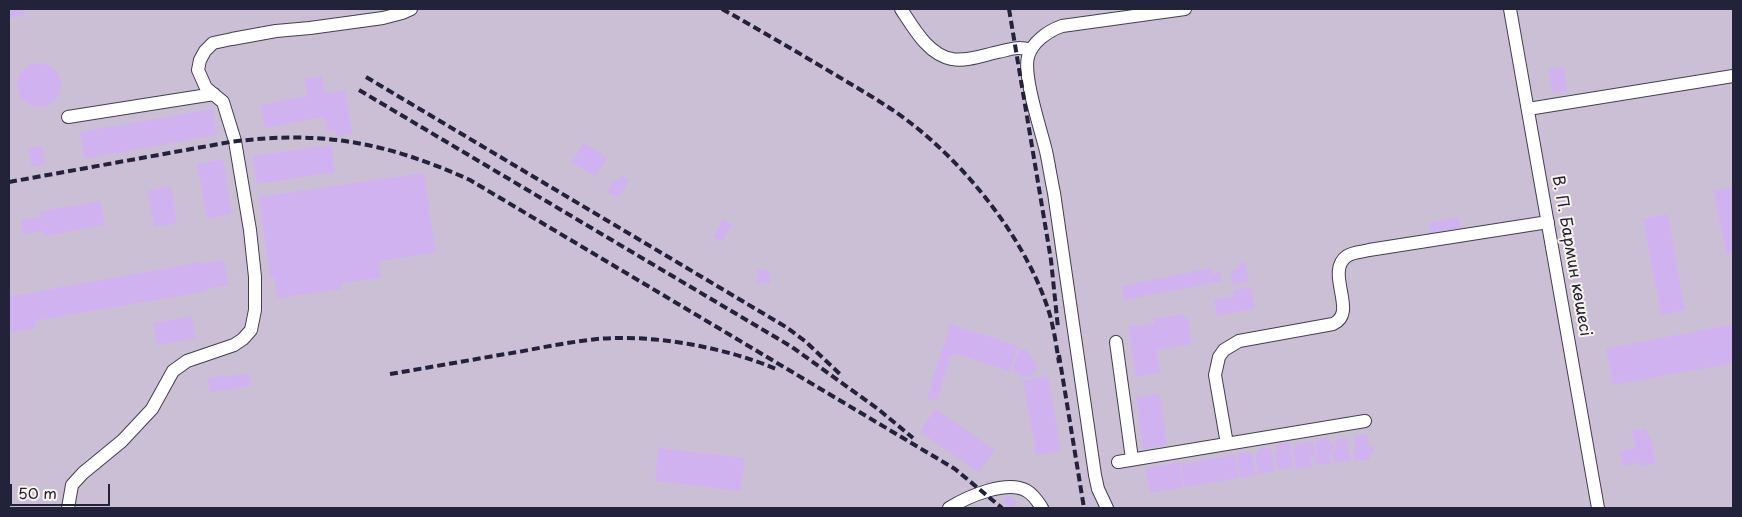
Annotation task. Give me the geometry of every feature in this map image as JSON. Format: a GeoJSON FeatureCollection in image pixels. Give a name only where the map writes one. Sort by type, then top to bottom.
{"type":"FeatureCollection","features":[{"type":"Feature","properties":{"kind":"street"},"geometry":{"type":"LineString","coordinates":[[68,508],[72,485],[122,441],[152,409],[173,372],[187,361],[234,344],[243,339],[251,330],[255,310],[256,277],[250,230],[235,141],[224,102],[206,88],[198,70],[200,60],[205,51],[213,43],[276,31],[383,18],[411,9]]}},
{"type":"Feature","properties":{"kind":"street"},"geometry":{"type":"LineString","coordinates":[[901,9],[926,43],[941,55],[953,60],[971,58],[1016,47],[1032,50]]}},
{"type":"Feature","properties":{"kind":"street"},"geometry":{"type":"LineString","coordinates":[[1108,508],[1098,489],[1095,475],[1054,193],[1046,151],[1035,112],[1028,72],[1028,57],[1044,36],[1062,26],[1185,9]]}},
{"type":"Feature","properties":{"kind":"street","name":"В. П. Бармин көшесі"},"geometry":{"type":"LineString","coordinates":[[1510,9],[1598,508]]}},
{"type":"Feature","properties":{"kind":"street"},"geometry":{"type":"LineString","coordinates":[[1528,109],[1733,76]]}},
{"type":"Feature","properties":{"kind":"street"},"geometry":{"type":"LineString","coordinates":[[68,117],[214,94]]}},
{"type":"Feature","properties":{"kind":"street"},"geometry":{"type":"LineString","coordinates":[[1227,444],[1215,375],[1219,357],[1224,350],[1239,341],[1339,322],[1343,310],[1338,270],[1340,263],[1346,257],[1353,253],[1370,250],[1548,222]]}},
{"type":"Feature","properties":{"kind":"street"},"geometry":{"type":"LineString","coordinates":[[1116,342],[1132,459]]}},
{"type":"Feature","properties":{"kind":"street"},"geometry":{"type":"LineString","coordinates":[[1118,462],[1365,421]]}},
{"type":"Feature","properties":{"kind":"street"},"geometry":{"type":"LineString","coordinates":[[949,508],[984,492],[1013,487],[1025,490],[1033,495],[1042,508]]}},
{"type":"Feature","properties":{"kind":"shaded area"},"geometry":{"type":"Polygon","coordinates":[[[9,9],[1733,9],[1733,508],[9,508],[9,9]]]}},
{"type":"Feature","properties":{"kind":"building"},"geometry":{"type":"Polygon","coordinates":[[[9,9],[24,9],[25,15],[9,18],[9,9]]]}},
{"type":"Feature","properties":{"kind":"building"},"geometry":{"type":"Polygon","coordinates":[[[43,63],[55,69],[60,76],[60,94],[55,101],[48,106],[35,107],[27,104],[20,97],[17,81],[20,73],[27,66],[43,63]]]}},
{"type":"Feature","properties":{"kind":"building"},"geometry":{"type":"Polygon","coordinates":[[[1564,67],[1567,91],[1552,93],[1549,70],[1564,67]]]}},
{"type":"Feature","properties":{"kind":"building"},"geometry":{"type":"Polygon","coordinates":[[[322,76],[325,93],[345,90],[353,134],[336,137],[335,129],[327,131],[324,117],[265,128],[260,105],[308,96],[305,79],[322,76]]]}},
{"type":"Feature","properties":{"kind":"building"},"geometry":{"type":"Polygon","coordinates":[[[213,109],[217,135],[85,159],[80,132],[213,109]]]}},
{"type":"Feature","properties":{"kind":"building"},"geometry":{"type":"Polygon","coordinates":[[[583,143],[607,157],[596,176],[572,163],[583,143]]]}},
{"type":"Feature","properties":{"kind":"building"},"geometry":{"type":"Polygon","coordinates":[[[331,145],[335,172],[257,184],[253,156],[331,145]]]}},
{"type":"Feature","properties":{"kind":"building"},"geometry":{"type":"Polygon","coordinates":[[[42,146],[45,165],[32,167],[28,148],[42,146]]]}},
{"type":"Feature","properties":{"kind":"building"},"geometry":{"type":"Polygon","coordinates":[[[223,159],[232,214],[207,219],[197,164],[223,159]]]}},
{"type":"Feature","properties":{"kind":"building"},"geometry":{"type":"Polygon","coordinates":[[[424,173],[436,253],[379,261],[381,278],[341,283],[342,289],[277,298],[274,277],[270,277],[259,197],[424,173]]]}},
{"type":"Feature","properties":{"kind":"building"},"geometry":{"type":"Polygon","coordinates":[[[622,176],[629,180],[618,198],[607,192],[614,179],[618,181],[622,176]]]}},
{"type":"Feature","properties":{"kind":"building"},"geometry":{"type":"Polygon","coordinates":[[[171,186],[177,223],[154,227],[147,191],[171,186]]]}},
{"type":"Feature","properties":{"kind":"building"},"geometry":{"type":"Polygon","coordinates":[[[1733,187],[1733,254],[1727,255],[1713,191],[1733,187]]]}},
{"type":"Feature","properties":{"kind":"building"},"geometry":{"type":"Polygon","coordinates":[[[100,201],[105,225],[44,236],[43,231],[23,235],[21,220],[41,217],[40,211],[100,201]]]}},
{"type":"Feature","properties":{"kind":"building"},"geometry":{"type":"Polygon","coordinates":[[[1668,214],[1685,310],[1661,315],[1643,219],[1668,214]]]}},
{"type":"Feature","properties":{"kind":"building"},"geometry":{"type":"Polygon","coordinates":[[[1458,217],[1461,228],[1431,234],[1429,223],[1458,217]]]}},
{"type":"Feature","properties":{"kind":"building"},"geometry":{"type":"Polygon","coordinates":[[[723,219],[732,224],[722,242],[713,237],[723,219]]]}},
{"type":"Feature","properties":{"kind":"building"},"geometry":{"type":"Polygon","coordinates":[[[224,260],[229,285],[206,289],[207,291],[34,321],[36,328],[9,333],[9,283],[12,296],[202,262],[202,264],[224,260]]]}},
{"type":"Feature","properties":{"kind":"building"},"geometry":{"type":"Polygon","coordinates":[[[1245,262],[1249,281],[1233,285],[1230,270],[1240,268],[1239,264],[1245,262]]]}},
{"type":"Feature","properties":{"kind":"building"},"geometry":{"type":"Polygon","coordinates":[[[1212,268],[1213,274],[1221,272],[1222,281],[1124,300],[1122,286],[1212,268]]]}},
{"type":"Feature","properties":{"kind":"building"},"geometry":{"type":"Polygon","coordinates":[[[757,270],[769,270],[770,283],[757,283],[757,270]]]}},
{"type":"Feature","properties":{"kind":"building"},"geometry":{"type":"Polygon","coordinates":[[[1251,287],[1255,308],[1217,316],[1214,300],[1234,296],[1233,290],[1251,287]]]}},
{"type":"Feature","properties":{"kind":"building"},"geometry":{"type":"Polygon","coordinates":[[[1184,314],[1185,319],[1188,319],[1192,344],[1157,350],[1160,373],[1136,377],[1128,327],[1154,323],[1154,319],[1184,314]]]}},
{"type":"Feature","properties":{"kind":"building"},"geometry":{"type":"Polygon","coordinates":[[[192,316],[196,338],[157,345],[153,323],[192,316]]]}},
{"type":"Feature","properties":{"kind":"building"},"geometry":{"type":"Polygon","coordinates":[[[950,324],[1018,346],[1010,371],[956,354],[950,358],[937,401],[927,398],[950,324]]]}},
{"type":"Feature","properties":{"kind":"building"},"geometry":{"type":"Polygon","coordinates":[[[1733,324],[1733,363],[1613,385],[1606,349],[1733,324]]]}},
{"type":"Feature","properties":{"kind":"building"},"geometry":{"type":"Polygon","coordinates":[[[1020,348],[1026,350],[1035,362],[1037,370],[1033,375],[1023,378],[1012,370],[1020,348]]]}},
{"type":"Feature","properties":{"kind":"building"},"geometry":{"type":"Polygon","coordinates":[[[249,373],[251,385],[210,393],[207,379],[249,373]]]}},
{"type":"Feature","properties":{"kind":"building"},"geometry":{"type":"Polygon","coordinates":[[[1048,376],[1061,451],[1036,455],[1023,380],[1048,376]]]}},
{"type":"Feature","properties":{"kind":"building"},"geometry":{"type":"Polygon","coordinates":[[[1160,394],[1167,445],[1143,449],[1136,397],[1160,394]]]}},
{"type":"Feature","properties":{"kind":"building"},"geometry":{"type":"Polygon","coordinates":[[[935,409],[995,450],[979,472],[920,432],[935,409]]]}},
{"type":"Feature","properties":{"kind":"building"},"geometry":{"type":"Polygon","coordinates":[[[1646,429],[1647,434],[1651,437],[1656,463],[1640,466],[1640,463],[1623,466],[1620,451],[1635,448],[1632,431],[1646,429]]]}},
{"type":"Feature","properties":{"kind":"building"},"geometry":{"type":"Polygon","coordinates":[[[1367,434],[1369,447],[1373,447],[1374,453],[1369,454],[1370,459],[1355,461],[1353,449],[1356,448],[1354,436],[1367,434]]]}},
{"type":"Feature","properties":{"kind":"building"},"geometry":{"type":"Polygon","coordinates":[[[1328,438],[1334,446],[1330,450],[1331,464],[1317,465],[1315,455],[1317,455],[1317,441],[1328,438]]]}},
{"type":"Feature","properties":{"kind":"building"},"geometry":{"type":"Polygon","coordinates":[[[1347,438],[1351,460],[1334,463],[1332,450],[1336,450],[1335,440],[1347,438]]]}},
{"type":"Feature","properties":{"kind":"building"},"geometry":{"type":"Polygon","coordinates":[[[1313,441],[1315,452],[1311,456],[1312,467],[1296,469],[1293,448],[1296,447],[1296,444],[1313,441]]]}},
{"type":"Feature","properties":{"kind":"building"},"geometry":{"type":"Polygon","coordinates":[[[1290,443],[1293,468],[1278,470],[1275,452],[1278,451],[1277,444],[1290,443]]]}},
{"type":"Feature","properties":{"kind":"building"},"geometry":{"type":"Polygon","coordinates":[[[658,448],[745,458],[741,491],[655,481],[658,448]]]}},
{"type":"Feature","properties":{"kind":"building"},"geometry":{"type":"Polygon","coordinates":[[[1271,448],[1275,471],[1258,474],[1255,453],[1259,453],[1259,449],[1271,448]]]}},
{"type":"Feature","properties":{"kind":"building"},"geometry":{"type":"Polygon","coordinates":[[[1252,452],[1256,475],[1241,478],[1237,454],[1252,452]]]}},
{"type":"Feature","properties":{"kind":"building"},"geometry":{"type":"Polygon","coordinates":[[[1235,455],[1239,478],[1185,487],[1181,464],[1235,455]]]}},
{"type":"Feature","properties":{"kind":"building"},"geometry":{"type":"Polygon","coordinates":[[[1179,462],[1184,487],[1150,493],[1146,468],[1179,462]]]}},
{"type":"Feature","properties":{"kind":"building"},"geometry":{"type":"Polygon","coordinates":[[[1008,495],[1017,502],[1012,508],[1003,502],[1008,495]]]}},
{"type":"Feature","properties":{"kind":"railway"},"geometry":{"type":"LineString","coordinates":[[722,9],[890,108],[929,138],[950,158],[1007,227],[1036,277],[1048,310],[1059,363]]}},
{"type":"Feature","properties":{"kind":"railway"},"geometry":{"type":"LineString","coordinates":[[1009,9],[1051,260],[1058,328]]}},
{"type":"Feature","properties":{"kind":"railway"},"geometry":{"type":"LineString","coordinates":[[366,77],[786,327],[805,341],[841,375]]}},
{"type":"Feature","properties":{"kind":"railway"},"geometry":{"type":"LineString","coordinates":[[359,90],[792,347],[878,409],[913,438]]}},
{"type":"Feature","properties":{"kind":"railway"},"geometry":{"type":"LineString","coordinates":[[9,182],[230,142],[263,139],[294,138],[353,142],[410,156],[470,180],[955,469],[1002,508]]}},
{"type":"Feature","properties":{"kind":"railway"},"geometry":{"type":"LineString","coordinates":[[390,374],[567,343],[619,338],[665,340],[688,344],[734,354],[776,369]]}},
{"type":"Feature","properties":{"kind":"railway"},"geometry":{"type":"LineString","coordinates":[[1059,355],[1084,508]]}}]}
